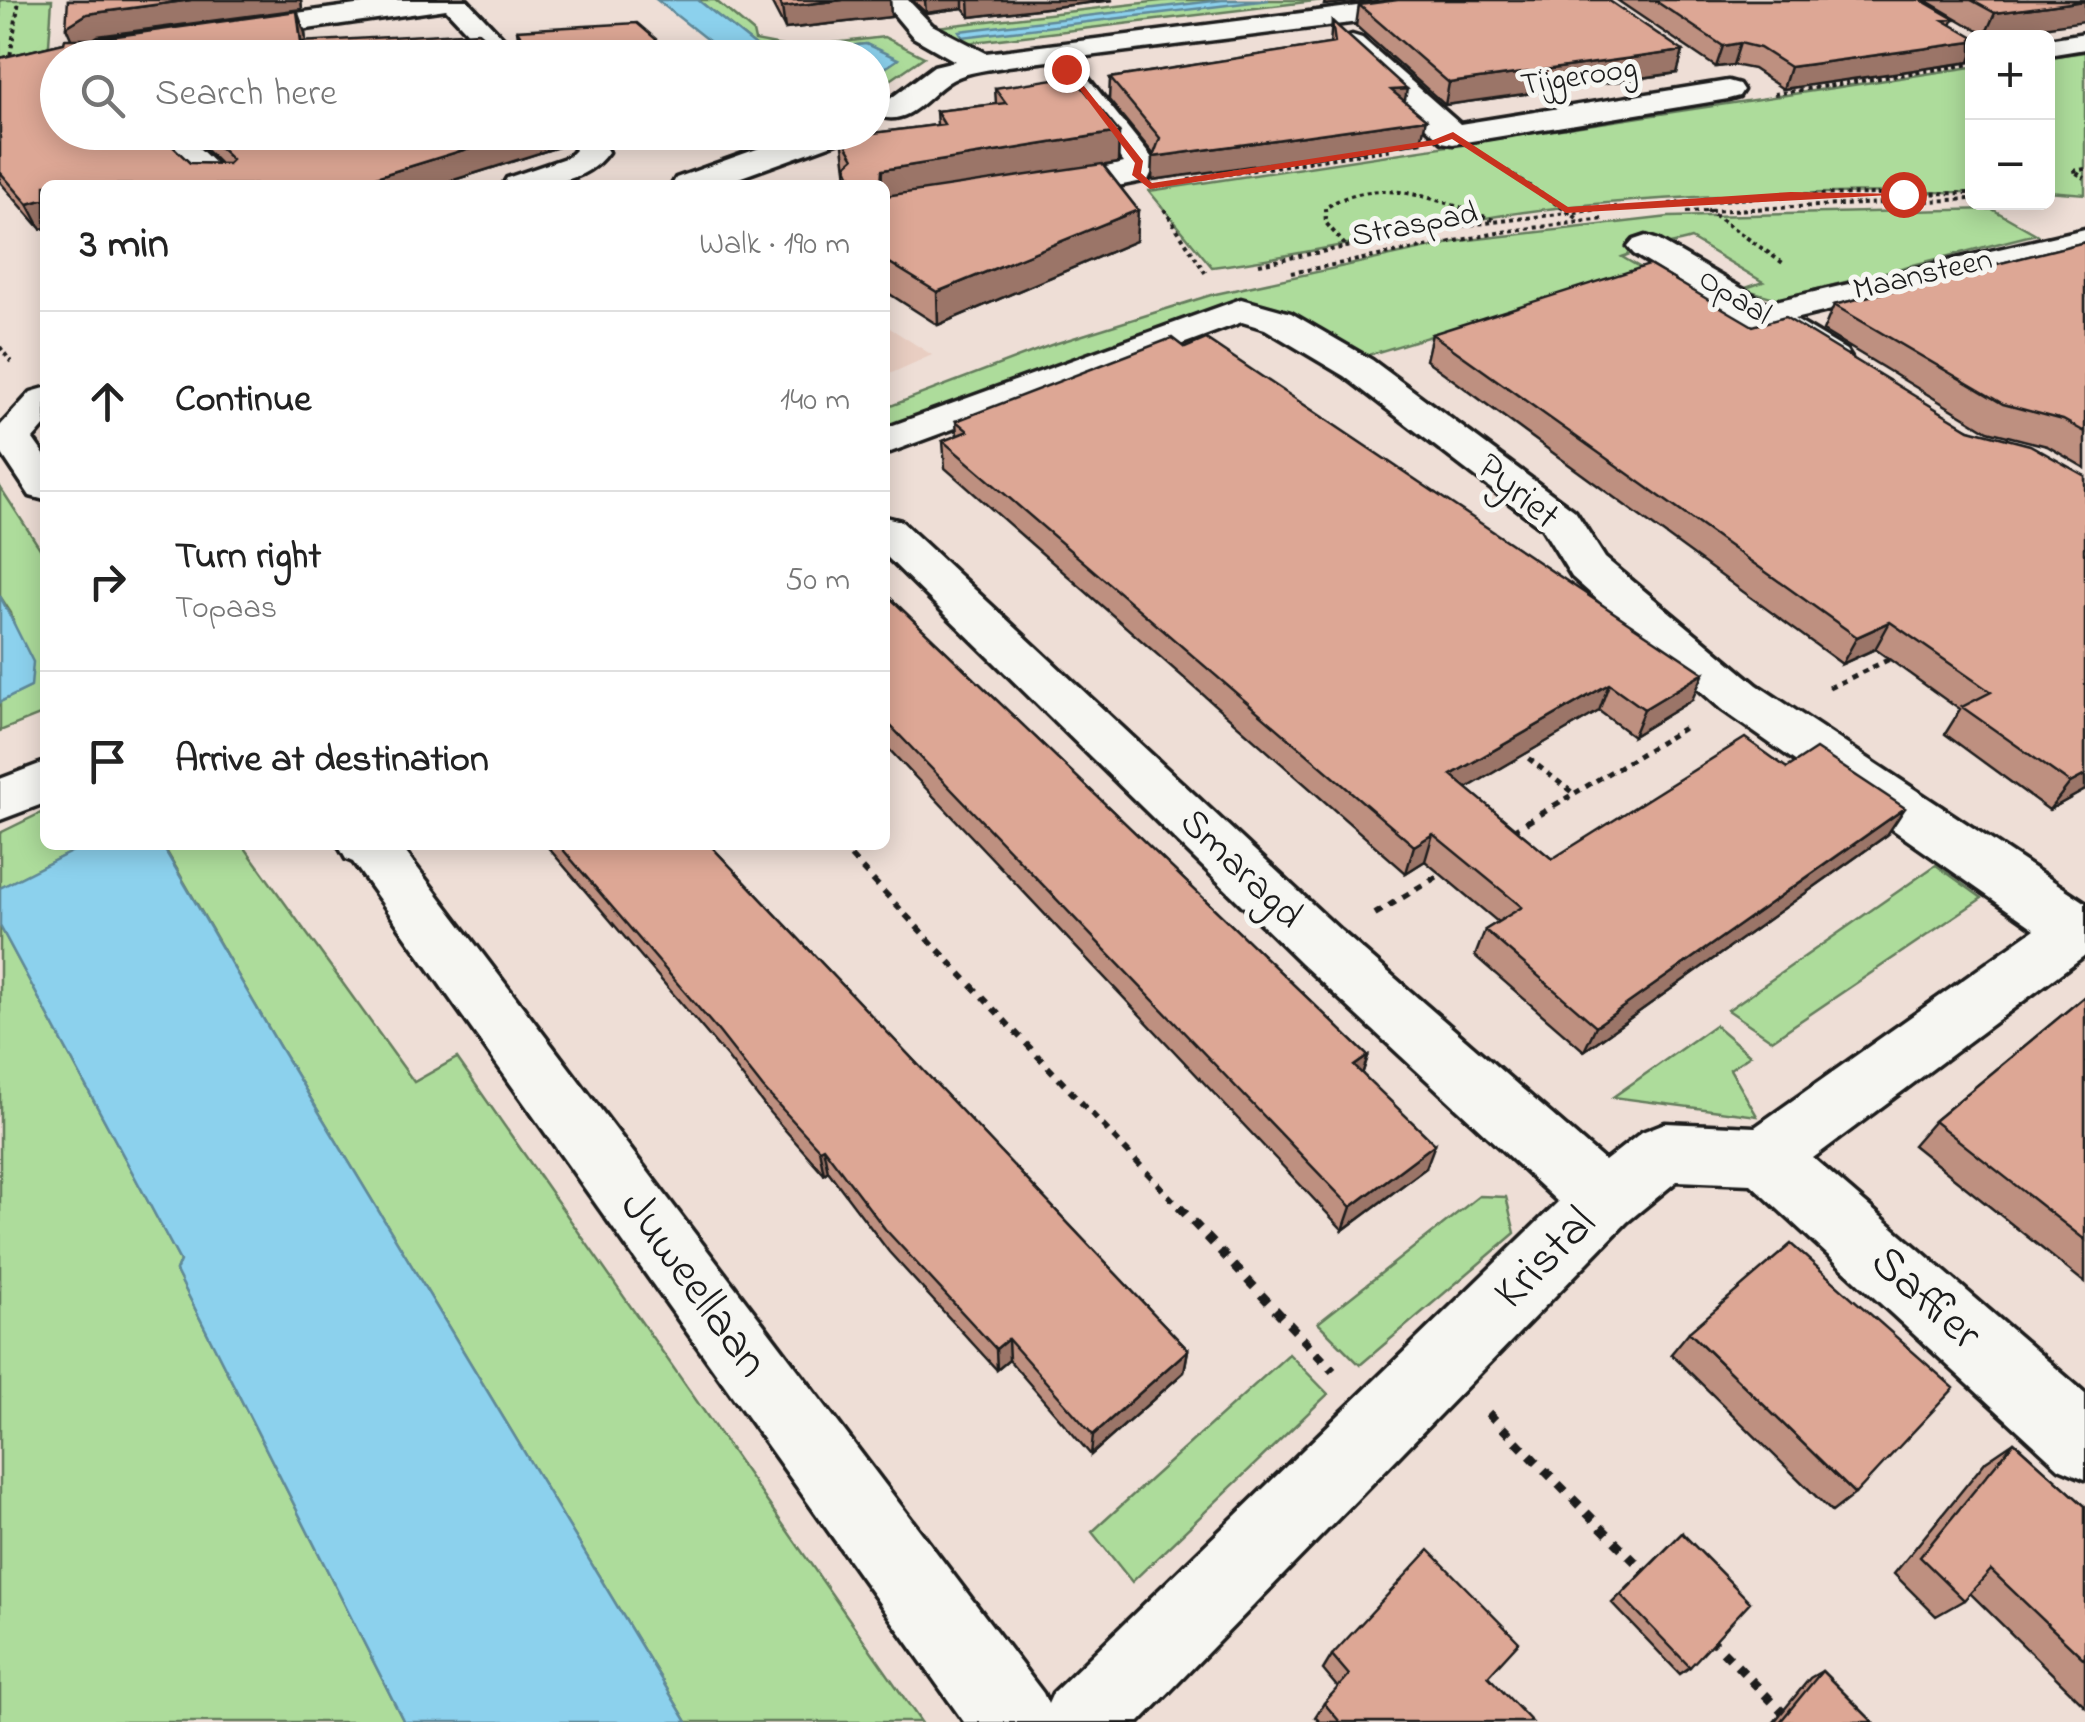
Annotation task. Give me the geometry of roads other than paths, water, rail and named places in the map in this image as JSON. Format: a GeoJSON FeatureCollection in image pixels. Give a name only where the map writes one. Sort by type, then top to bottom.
{"type":"FeatureCollection","features":[{"type":"Feature","properties":{"kind":"street"},"geometry":{"type":"LineString","coordinates":[[163,40],[452,0],[491,40]]}},
{"type":"Feature","properties":{"kind":"street"},"geometry":{"type":"LineString","coordinates":[[895,0],[922,34],[983,63]]}},
{"type":"Feature","properties":{"kind":"street"},"geometry":{"type":"LineString","coordinates":[[890,113],[932,103],[983,63],[1048,50],[1470,0]]}},
{"type":"Feature","properties":{"kind":"street","name":"Tijgeroog"},"geometry":{"type":"LineString","coordinates":[[1324,18],[1453,135],[1728,90],[1695,68]]}},
{"type":"Feature","properties":{"kind":"street"},"geometry":{"type":"LineString","coordinates":[[2055,45],[2085,41]]}},
{"type":"Feature","properties":{"kind":"street"},"geometry":{"type":"LineString","coordinates":[[1009,196],[1143,180],[1140,163],[1048,50]]}},
{"type":"Feature","properties":{"kind":"street"},"geometry":{"type":"LineString","coordinates":[[183,150],[216,180]]}},
{"type":"Feature","properties":{"kind":"street"},"geometry":{"type":"LineString","coordinates":[[540,180],[578,164],[591,150]]}},
{"type":"Feature","properties":{"kind":"street"},"geometry":{"type":"LineString","coordinates":[[714,180],[790,150]]}},
{"type":"Feature","properties":{"kind":"street","name":"Maansteen"},"geometry":{"type":"LineString","coordinates":[[1761,316],[2085,239]]}},
{"type":"Feature","properties":{"kind":"street","name":"Opaal"},"geometry":{"type":"LineString","coordinates":[[1646,248],[1858,374]]}},
{"type":"Feature","properties":{"kind":"street","name":"Pyriet"},"geometry":{"type":"LineString","coordinates":[[890,440],[1241,310],[1278,321],[1358,368],[1559,520],[1588,566],[1753,707],[2081,926]]}},
{"type":"Feature","properties":{"kind":"street"},"geometry":{"type":"LineString","coordinates":[[40,406],[12,438],[40,480]]}},
{"type":"Feature","properties":{"kind":"street","name":"Smaragd"},"geometry":{"type":"LineString","coordinates":[[890,535],[1320,947],[1604,1201]]}},
{"type":"Feature","properties":{"kind":"street"},"geometry":{"type":"LineString","coordinates":[[0,801],[40,783]]}},
{"type":"Feature","properties":{"kind":"street","name":"Juweellaan"},"geometry":{"type":"LineString","coordinates":[[372,850],[1014,1722]]}},
{"type":"Feature","properties":{"kind":"street"},"geometry":{"type":"LineString","coordinates":[[1765,1156],[2081,926]]}},
{"type":"Feature","properties":{"kind":"street","name":"Kristal"},"geometry":{"type":"LineString","coordinates":[[1082,1722],[1604,1201],[1665,1152],[1765,1156]]}},
{"type":"Feature","properties":{"kind":"street","name":"Saffier"},"geometry":{"type":"LineString","coordinates":[[1765,1156],[2085,1442]]}},
{"type":"Feature","properties":{"kind":"water"},"geometry":{"type":"Polygon","coordinates":[[[657,0],[698,0],[748,40],[708,40],[657,0]]]}},
{"type":"Feature","properties":{"kind":"water"},"geometry":{"type":"Polygon","coordinates":[[[1222,0],[1269,0],[963,37],[959,31],[1222,0]]]}},
{"type":"Feature","properties":{"kind":"water"},"geometry":{"type":"Polygon","coordinates":[[[0,596],[33,662],[31,687],[0,702],[0,596]]]}},
{"type":"Feature","properties":{"kind":"water"},"geometry":{"type":"Polygon","coordinates":[[[75,850],[165,850],[687,1722],[404,1722],[176,1271],[180,1261],[0,926],[0,888],[75,850]]]}}]}
